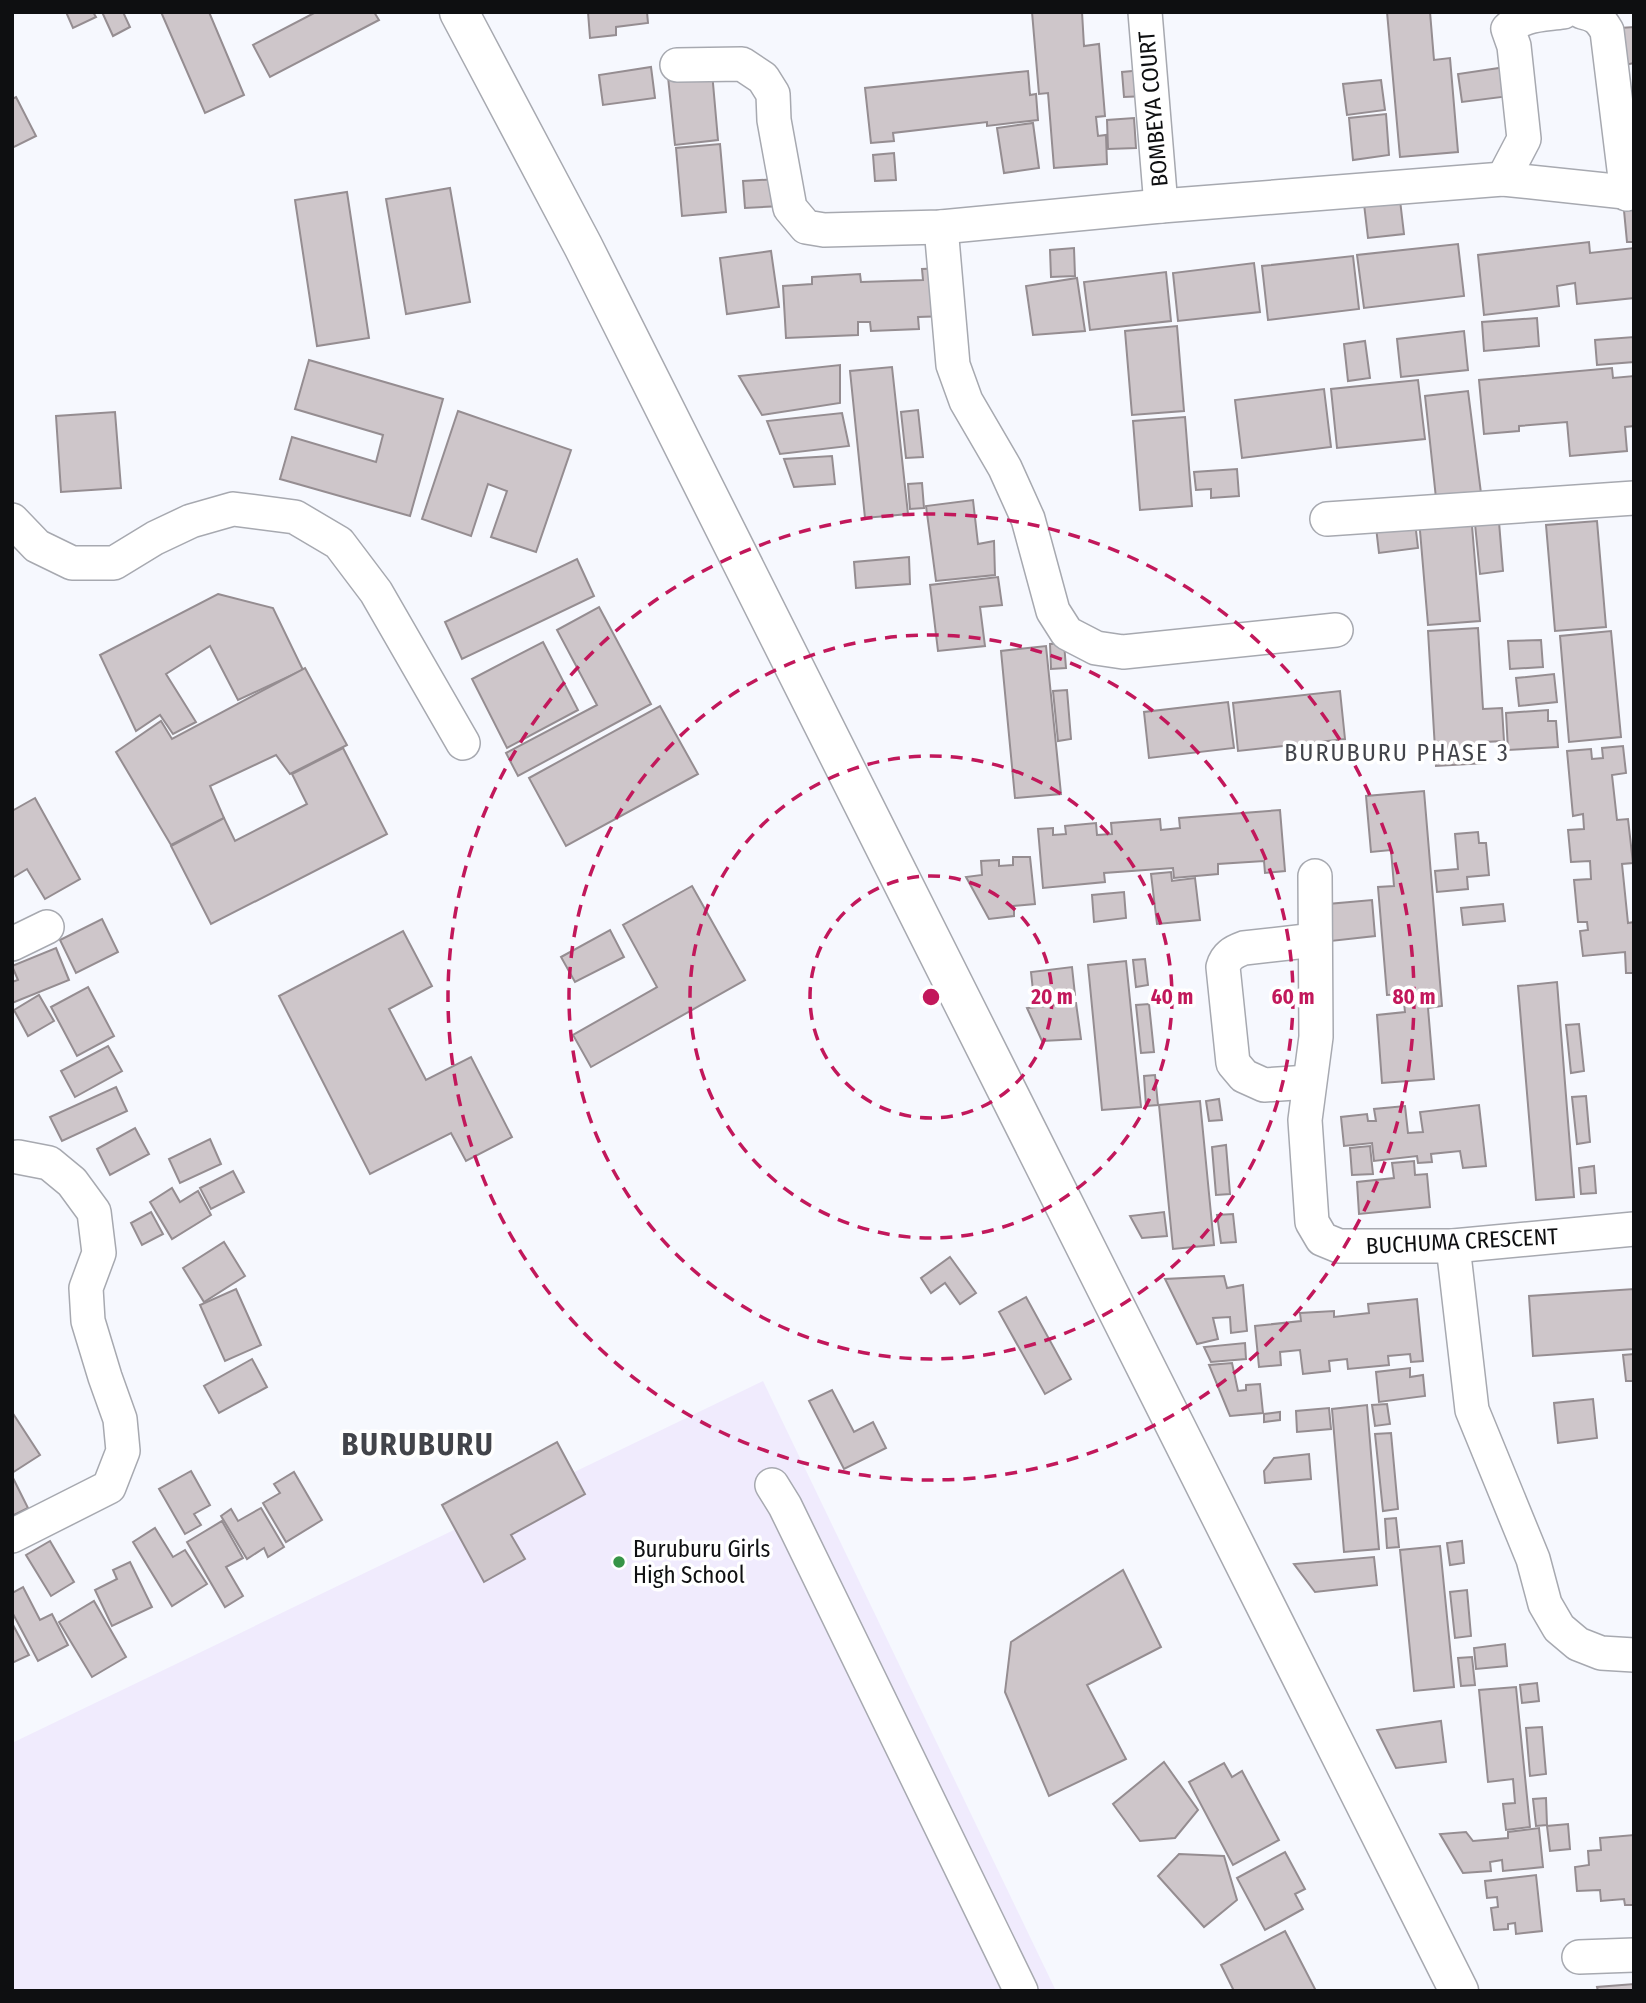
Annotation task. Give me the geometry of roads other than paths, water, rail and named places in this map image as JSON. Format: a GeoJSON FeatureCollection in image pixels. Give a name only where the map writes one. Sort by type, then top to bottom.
{"type":"FeatureCollection","features":[{"type":"Feature","properties":{"kind":"street"},"geometry":{"type":"LineString","coordinates":[[459,12],[595,271],[1459,1991]]}},
{"type":"Feature","properties":{"kind":"street","name":"BOMBEYA COURT"},"geometry":{"type":"LineString","coordinates":[[1145,12],[1161,206]]}},
{"type":"Feature","properties":{"kind":"street"},"geometry":{"type":"LineString","coordinates":[[1503,179],[1524,139],[1514,46],[1508,29],[1513,23],[1529,16],[1563,12]]}},
{"type":"Feature","properties":{"kind":"street"},"geometry":{"type":"LineString","coordinates":[[677,65],[741,64],[763,78],[773,94],[774,120],[790,208],[806,227],[824,230],[941,227],[1161,206],[1503,179],[1630,194],[1607,31],[1601,19],[1582,12]]}},
{"type":"Feature","properties":{"kind":"street"},"geometry":{"type":"LineString","coordinates":[[941,227],[953,365],[966,401],[1005,468],[1028,519],[1053,611],[1067,633],[1096,648],[1123,652],[1336,630]]}},
{"type":"Feature","properties":{"kind":"street"},"geometry":{"type":"LineString","coordinates":[[1327,519],[1634,498]]}},
{"type":"Feature","properties":{"kind":"street"},"geometry":{"type":"LineString","coordinates":[[12,520],[37,546],[72,563],[114,563],[155,538],[191,521],[233,509],[295,517],[339,543],[376,592],[463,743]]}},
{"type":"Feature","properties":{"kind":"street","name":"BUCHUMA CRESCENT"},"geometry":{"type":"LineString","coordinates":[[1315,876],[1317,1037],[1305,1120],[1312,1222],[1322,1239],[1339,1246],[1453,1246],[1634,1229]]}},
{"type":"Feature","properties":{"kind":"street"},"geometry":{"type":"LineString","coordinates":[[12,944],[47,927]]}},
{"type":"Feature","properties":{"kind":"street"},"geometry":{"type":"LineString","coordinates":[[1309,1082],[1264,1085],[1244,1076],[1233,1063],[1223,967],[1225,960],[1244,948],[1315,940]]}},
{"type":"Feature","properties":{"kind":"street"},"geometry":{"type":"LineString","coordinates":[[12,1536],[109,1486],[123,1451],[120,1419],[88,1321],[86,1288],[99,1253],[94,1212],[72,1182],[49,1163],[14,1154]]}},
{"type":"Feature","properties":{"kind":"street"},"geometry":{"type":"LineString","coordinates":[[1453,1246],[1472,1410],[1533,1559],[1545,1604],[1559,1628],[1578,1644],[1601,1653],[1634,1655]]}},
{"type":"Feature","properties":{"kind":"street"},"geometry":{"type":"LineString","coordinates":[[772,1485],[785,1506],[1021,1991]]}},
{"type":"Feature","properties":{"kind":"street"},"geometry":{"type":"LineString","coordinates":[[1579,1957],[1634,1955]]}},
{"type":"Feature","properties":{"kind":"place","name":"Buruburu Girls High School"},"geometry":{"type":"Point","coordinates":[619,1562]}},
{"type":"Feature","properties":{"kind":"district","name":"BURUBURU PHASE 3"},"geometry":{"type":"Point","coordinates":[1397,753]}},
{"type":"Feature","properties":{"kind":"district","name":"BURUBURU"},"geometry":{"type":"Point","coordinates":[418,1445]}}]}
